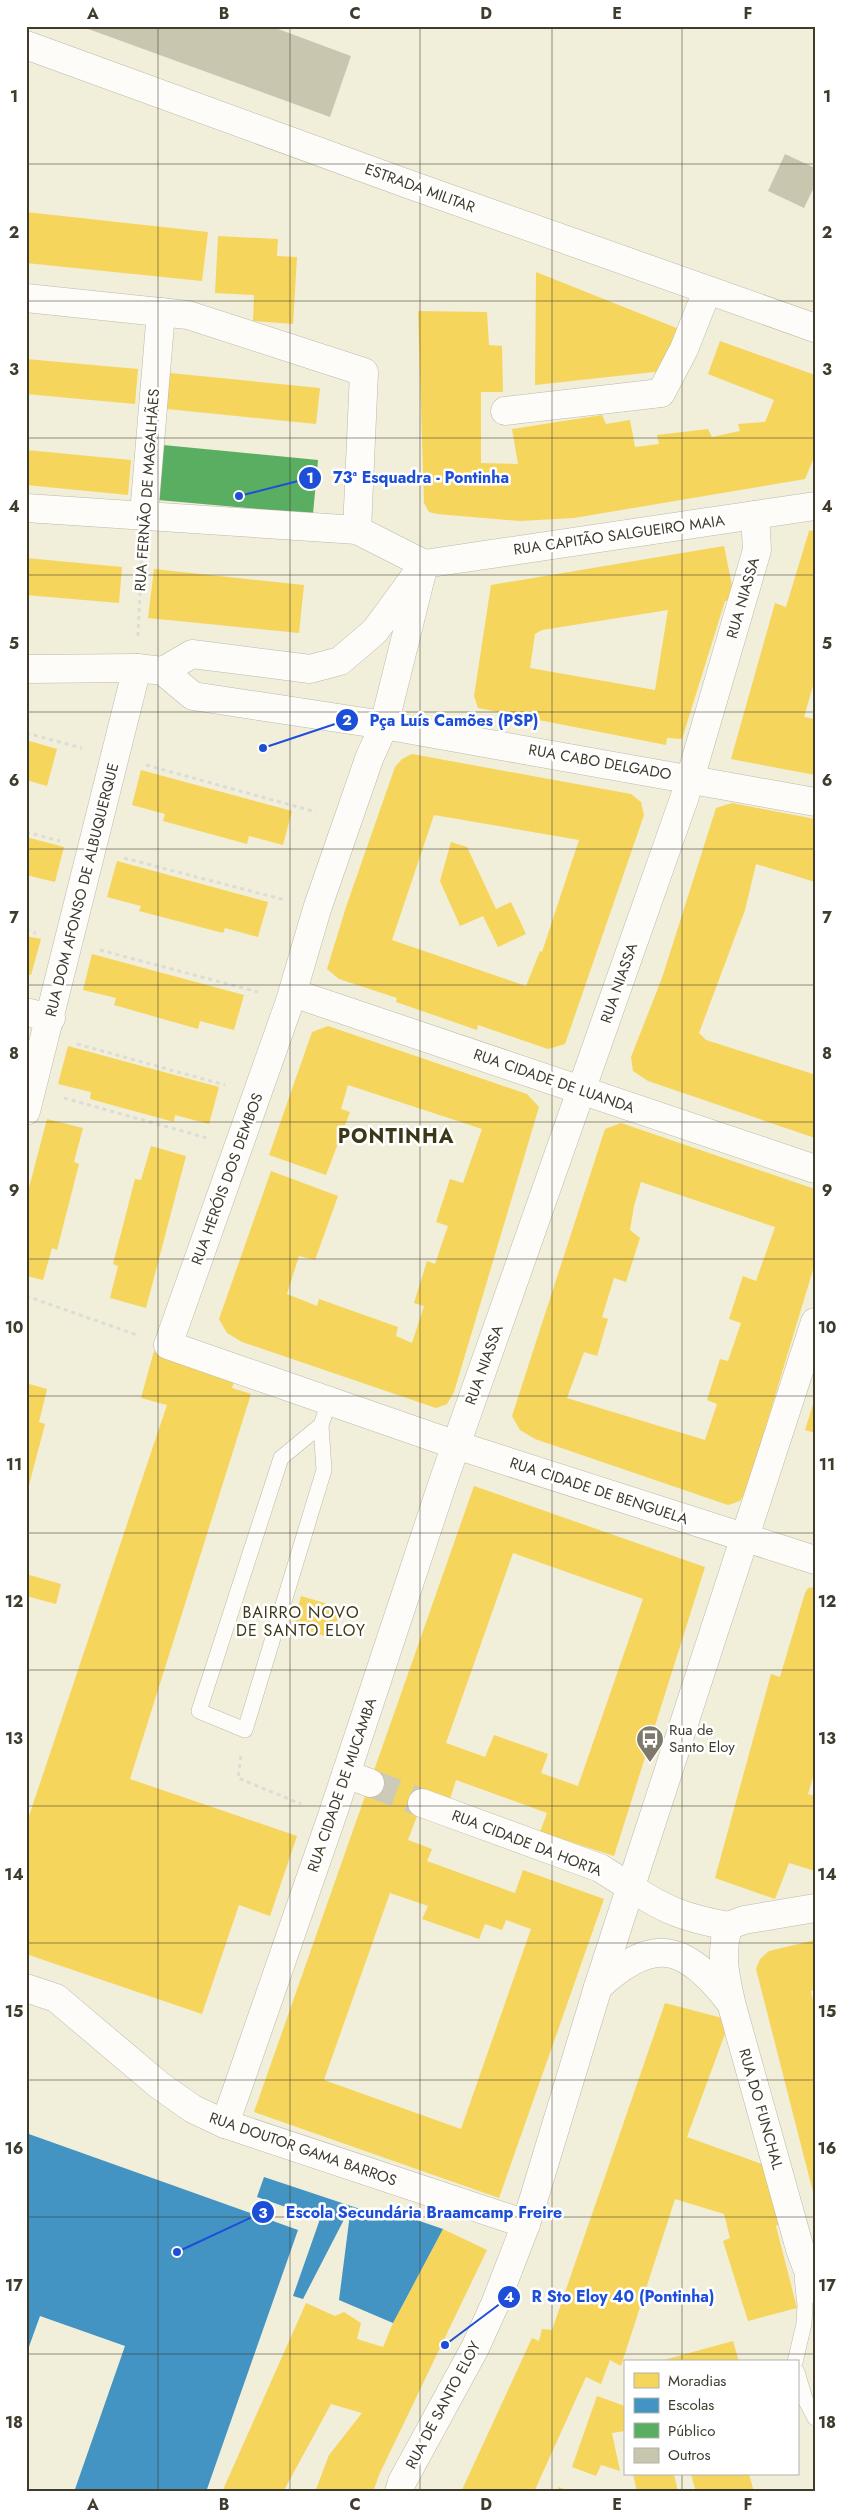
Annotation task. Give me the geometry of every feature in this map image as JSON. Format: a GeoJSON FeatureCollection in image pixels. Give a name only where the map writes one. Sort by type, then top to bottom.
{"type":"FeatureCollection","features":[{"type":"Feature","properties":{"kind":"street","name":"ESTRADA MILITAR"},"geometry":{"type":"LineString","coordinates":[[26,45],[707,291],[815,328]]}},
{"type":"Feature","properties":{"kind":"street"},"geometry":{"type":"LineString","coordinates":[[505,411],[661,393],[684,349],[707,291]]}},
{"type":"Feature","properties":{"kind":"street"},"geometry":{"type":"LineString","coordinates":[[26,298],[188,315],[364,372],[357,530]]}},
{"type":"Feature","properties":{"kind":"street","name":"RUA FERNÃO DE MAGALHÃES"},"geometry":{"type":"LineString","coordinates":[[144,514],[161,312]]}},
{"type":"Feature","properties":{"kind":"street","name":"RUA CAPITÃO SALGUEIRO MAIA"},"geometry":{"type":"LineString","coordinates":[[424,564],[815,506]]}},
{"type":"Feature","properties":{"kind":"street"},"geometry":{"type":"LineString","coordinates":[[26,508],[144,514],[357,530],[424,564],[375,631],[340,661],[310,669],[192,654],[150,670],[26,669]]}},
{"type":"Feature","properties":{"kind":"street","name":"RUA NIASSA"},"geometry":{"type":"LineString","coordinates":[[456,1445],[690,778],[757,550],[755,515]]}},
{"type":"Feature","properties":{"kind":"street","name":"RUA HERÓIS DOS DEMBOS"},"geometry":{"type":"LineString","coordinates":[[168,1346],[292,997],[317,909],[369,758],[384,724],[424,564]]}},
{"type":"Feature","properties":{"kind":"street","name":"RUA CABO DELGADO"},"geometry":{"type":"LineString","coordinates":[[150,670],[193,696],[384,724],[815,802]]}},
{"type":"Feature","properties":{"kind":"street","name":"RUA DOM AFONSO DE ALBUQUERQUE"},"geometry":{"type":"LineString","coordinates":[[29,1100],[41,1022],[70,941],[115,756],[150,670]]}},
{"type":"Feature","properties":{"kind":"street","name":"RUA CIDADE DE LUANDA"},"geometry":{"type":"LineString","coordinates":[[292,997],[582,1090],[815,1169]]}},
{"type":"Feature","properties":{"kind":"street","name":"RUA DE SANTO ELOY"},"geometry":{"type":"LineString","coordinates":[[399,2492],[402,2482],[479,2339],[495,2304],[526,2224],[630,1887],[814,1326]]}},
{"type":"Feature","properties":{"kind":"street"},"geometry":{"type":"LineString","coordinates":[[168,1346],[325,1413],[456,1445]]}},
{"type":"Feature","properties":{"kind":"street","name":"RUA CIDADE DE BENGUELA"},"geometry":{"type":"LineString","coordinates":[[456,1445],[815,1560]]}},
{"type":"Feature","properties":{"kind":"street","name":"RUA CIDADE DE MUCAMBA"},"geometry":{"type":"LineString","coordinates":[[225,2124],[332,1816],[358,1778],[456,1445]]}},
{"type":"Feature","properties":{"kind":"street","name":"RUA CIDADE DA HORTA"},"geometry":{"type":"LineString","coordinates":[[422,1803],[600,1868],[669,1911],[690,1918],[728,1926]]}},
{"type":"Feature","properties":{"kind":"street"},"geometry":{"type":"LineString","coordinates":[[728,1926],[744,1920],[815,1908]]}},
{"type":"Feature","properties":{"kind":"street","name":"RUA DO FUNCHAL"},"geometry":{"type":"LineString","coordinates":[[728,1926],[723,1946],[724,1973],[800,2250],[815,2289]]}},
{"type":"Feature","properties":{"kind":"street"},"geometry":{"type":"LineString","coordinates":[[598,1987],[631,1961],[662,1952],[688,1960],[702,1970],[732,2006]]}},
{"type":"Feature","properties":{"kind":"street","name":"RUA DOUTOR GAMA BARROS"},"geometry":{"type":"LineString","coordinates":[[26,1988],[56,1998],[159,2085],[193,2109],[225,2124],[526,2224]]}},
{"type":"Feature","properties":{"kind":"lane"},"geometry":{"type":"LineString","coordinates":[[325,1413],[324,1470],[245,1730],[200,1711],[281,1458],[325,1413]]}},
{"type":"Feature","properties":{"kind":"lane"},"geometry":{"type":"LineString","coordinates":[[796,2360],[805,2305],[800,2250]]}},
{"type":"Feature","properties":{"kind":"lane"},"geometry":{"type":"LineString","coordinates":[[798,2376],[804,2399],[815,2418]]}},
{"type":"Feature","properties":{"kind":"path","name":"RUA FERNÃO DE MAGALHÃES"},"geometry":{"type":"LineString","coordinates":[[144,514],[150,670]]}},
{"type":"Feature","properties":{"kind":"path"},"geometry":{"type":"LineString","coordinates":[[26,733],[348,821]]}},
{"type":"Feature","properties":{"kind":"path"},"geometry":{"type":"LineString","coordinates":[[26,832],[317,909]]}},
{"type":"Feature","properties":{"kind":"path"},"geometry":{"type":"LineString","coordinates":[[26,930],[292,997]]}},
{"type":"Feature","properties":{"kind":"path"},"geometry":{"type":"LineString","coordinates":[[41,1022],[257,1094]]}},
{"type":"Feature","properties":{"kind":"path"},"geometry":{"type":"LineString","coordinates":[[29,1100],[238,1146]]}},
{"type":"Feature","properties":{"kind":"path"},"geometry":{"type":"LineString","coordinates":[[26,1296],[168,1346]]}},
{"type":"Feature","properties":{"kind":"path"},"geometry":{"type":"LineString","coordinates":[[245,1730],[238,1778],[332,1816]]}},
{"type":"Feature","properties":{"kind":"building: Moradias"},"geometry":{"type":"Polygon","coordinates":[[[26,212],[208,232],[202,281],[26,263],[26,212]]]}},
{"type":"Feature","properties":{"kind":"building: Moradias"},"geometry":{"type":"Polygon","coordinates":[[[218,236],[278,239],[277,256],[297,257],[293,324],[253,321],[254,295],[215,293],[218,236]]]}},
{"type":"Feature","properties":{"kind":"building: Moradias"},"geometry":{"type":"Polygon","coordinates":[[[536,272],[679,329],[663,371],[535,385],[536,272]]]}},
{"type":"Feature","properties":{"kind":"building: Moradias"},"geometry":{"type":"Polygon","coordinates":[[[418,311],[487,312],[489,345],[502,346],[503,392],[481,392],[481,463],[518,464],[512,429],[602,415],[606,424],[630,420],[635,447],[659,444],[657,435],[708,429],[712,437],[740,431],[738,424],[765,422],[774,400],[708,374],[720,341],[815,375],[815,455],[805,479],[574,518],[520,521],[429,512],[424,503],[418,311]]]}},
{"type":"Feature","properties":{"kind":"building: Moradias"},"geometry":{"type":"Polygon","coordinates":[[[26,359],[138,369],[135,404],[26,394],[26,359]]]}},
{"type":"Feature","properties":{"kind":"building: Moradias"},"geometry":{"type":"Polygon","coordinates":[[[170,373],[320,388],[316,424],[167,409],[170,373]]]}},
{"type":"Feature","properties":{"kind":"building: Moradias"},"geometry":{"type":"Polygon","coordinates":[[[26,450],[131,460],[128,495],[26,485],[26,450]]]}},
{"type":"Feature","properties":{"kind":"building: Moradias"},"geometry":{"type":"Polygon","coordinates":[[[815,530],[815,679],[804,717],[815,719],[815,775],[731,759],[775,603],[786,607],[809,531],[815,530]]]}},
{"type":"Feature","properties":{"kind":"building: Moradias"},"geometry":{"type":"Polygon","coordinates":[[[724,546],[735,600],[725,601],[682,739],[667,738],[666,745],[478,708],[474,696],[491,585],[724,546]],[[668,610],[542,630],[535,634],[530,668],[655,690],[668,610]]]}},
{"type":"Feature","properties":{"kind":"building: Moradias"},"geometry":{"type":"Polygon","coordinates":[[[26,558],[122,567],[119,603],[26,595],[26,558]]]}},
{"type":"Feature","properties":{"kind":"building: Moradias"},"geometry":{"type":"Polygon","coordinates":[[[154,569],[304,585],[299,633],[148,618],[154,569]]]}},
{"type":"Feature","properties":{"kind":"building: Moradias"},"geometry":{"type":"Polygon","coordinates":[[[26,740],[57,749],[47,786],[26,780],[26,740]]]}},
{"type":"Feature","properties":{"kind":"building: Moradias"},"geometry":{"type":"Polygon","coordinates":[[[412,754],[631,794],[641,802],[644,815],[565,1044],[548,1049],[478,1025],[477,1030],[396,1002],[397,998],[339,979],[327,969],[346,907],[395,767],[402,759],[412,754]],[[434,815],[392,940],[526,986],[540,951],[542,952],[579,840],[434,815]]]}},
{"type":"Feature","properties":{"kind":"building: Moradias"},"geometry":{"type":"Polygon","coordinates":[[[141,770],[292,811],[283,845],[249,836],[247,844],[163,821],[165,814],[132,805],[141,770]]]}},
{"type":"Feature","properties":{"kind":"building: Moradias"},"geometry":{"type":"Polygon","coordinates":[[[732,803],[815,819],[815,882],[756,864],[745,910],[699,1033],[706,1040],[813,1074],[815,1071],[815,1138],[648,1081],[633,1071],[631,1057],[662,978],[716,808],[732,803]]]}},
{"type":"Feature","properties":{"kind":"building: Moradias"},"geometry":{"type":"Polygon","coordinates":[[[26,837],[64,847],[55,882],[26,875],[26,837]]]}},
{"type":"Feature","properties":{"kind":"building: Moradias"},"geometry":{"type":"Polygon","coordinates":[[[451,842],[467,847],[496,909],[511,902],[526,934],[498,947],[483,916],[460,926],[440,881],[451,842]]]}},
{"type":"Feature","properties":{"kind":"building: Moradias"},"geometry":{"type":"Polygon","coordinates":[[[117,861],[268,902],[258,937],[225,928],[223,933],[139,911],[141,906],[107,897],[117,861]]]}},
{"type":"Feature","properties":{"kind":"building: Moradias"},"geometry":{"type":"Polygon","coordinates":[[[26,936],[41,939],[31,975],[26,974],[26,936]]]}},
{"type":"Feature","properties":{"kind":"building: Moradias"},"geometry":{"type":"Polygon","coordinates":[[[92,954],[244,995],[234,1030],[200,1021],[198,1029],[114,1005],[116,998],[83,990],[92,954]]]}},
{"type":"Feature","properties":{"kind":"building: Moradias"},"geometry":{"type":"Polygon","coordinates":[[[328,1026],[527,1094],[539,1107],[454,1392],[447,1404],[436,1408],[242,1342],[227,1333],[219,1319],[271,1171],[338,1196],[315,1260],[299,1256],[287,1294],[317,1306],[319,1299],[398,1327],[396,1336],[412,1343],[424,1306],[414,1303],[427,1261],[435,1264],[448,1226],[436,1222],[450,1179],[463,1183],[482,1129],[348,1085],[341,1109],[350,1112],[326,1175],[269,1155],[312,1032],[328,1026]]]}},
{"type":"Feature","properties":{"kind":"building: Moradias"},"geometry":{"type":"Polygon","coordinates":[[[68,1046],[219,1087],[209,1124],[175,1115],[174,1122],[90,1099],[91,1092],[58,1084],[68,1046]]]}},
{"type":"Feature","properties":{"kind":"building: Moradias"},"geometry":{"type":"Polygon","coordinates":[[[47,1119],[83,1128],[74,1162],[79,1164],[57,1250],[52,1248],[43,1280],[26,1276],[26,1199],[47,1119]]]}},
{"type":"Feature","properties":{"kind":"building: Moradias"},"geometry":{"type":"Polygon","coordinates":[[[621,1123],[815,1189],[815,1263],[747,1489],[740,1501],[728,1505],[535,1439],[520,1430],[512,1416],[605,1129],[621,1123]],[[641,1182],[630,1230],[640,1238],[626,1282],[614,1278],[602,1317],[608,1319],[597,1356],[584,1352],[567,1398],[705,1440],[717,1404],[707,1400],[720,1359],[728,1361],[741,1323],[729,1319],[743,1276],[756,1281],[775,1227],[641,1182]]]}},
{"type":"Feature","properties":{"kind":"building: Moradias"},"geometry":{"type":"Polygon","coordinates":[[[151,1146],[186,1156],[146,1308],[110,1298],[118,1266],[113,1264],[135,1179],[141,1180],[151,1146]]]}},
{"type":"Feature","properties":{"kind":"building: Moradias"},"geometry":{"type":"Polygon","coordinates":[[[154,1351],[235,1379],[232,1388],[251,1394],[130,1779],[297,1836],[270,1916],[239,1905],[202,2014],[26,1954],[26,1825],[167,1405],[141,1398],[154,1351]]]}},
{"type":"Feature","properties":{"kind":"building: Moradias"},"geometry":{"type":"Polygon","coordinates":[[[26,1383],[47,1389],[39,1422],[45,1424],[27,1493],[26,1383]]]}},
{"type":"Feature","properties":{"kind":"building: Moradias"},"geometry":{"type":"Polygon","coordinates":[[[815,1401],[815,1433],[805,1430],[815,1401]]]}},
{"type":"Feature","properties":{"kind":"building: Moradias"},"geometry":{"type":"Polygon","coordinates":[[[474,1486],[705,1567],[614,1856],[540,1832],[547,1813],[456,1780],[450,1799],[422,1803],[408,1840],[432,1849],[427,1861],[515,1893],[523,1870],[604,1899],[499,2198],[254,2112],[474,1486]],[[513,1553],[446,1743],[485,1757],[494,1735],[548,1754],[541,1773],[578,1786],[643,1599],[513,1553]],[[390,1893],[324,2080],[461,2129],[531,1929],[506,1920],[502,1930],[485,1924],[479,1939],[422,1919],[428,1906],[390,1893]]]}},
{"type":"Feature","properties":{"kind":"building: Moradias"},"geometry":{"type":"Polygon","coordinates":[[[26,1574],[61,1584],[56,1604],[26,1596],[26,1574]]]}},
{"type":"Feature","properties":{"kind":"building: Moradias"},"geometry":{"type":"Polygon","coordinates":[[[815,1587],[815,1771],[808,1794],[815,1796],[815,1871],[789,1863],[775,1899],[715,1878],[771,1674],[780,1677],[805,1593],[808,1588],[815,1587]]]}},
{"type":"Feature","properties":{"kind":"building: Moradias"},"geometry":{"type":"Polygon","coordinates":[[[301,1596],[341,1608],[333,1638],[293,1627],[301,1596]]]}},
{"type":"Feature","properties":{"kind":"building: Moradias"},"geometry":{"type":"Polygon","coordinates":[[[815,1940],[815,1990],[811,1991],[815,2010],[814,2196],[756,1969],[760,1959],[769,1951],[815,1940]]]}},
{"type":"Feature","properties":{"kind":"building: Moradias"},"geometry":{"type":"Polygon","coordinates":[[[665,2003],[730,2020],[687,2137],[765,2165],[782,2223],[776,2226],[797,2308],[748,2321],[723,2241],[730,2238],[724,2214],[675,2199],[621,2366],[610,2360],[601,2384],[586,2377],[534,2492],[461,2492],[532,2338],[539,2341],[542,2329],[552,2330],[665,2003]]]}},
{"type":"Feature","properties":{"kind":"building: Moradias"},"geometry":{"type":"Polygon","coordinates":[[[443,2229],[487,2250],[379,2475],[373,2492],[315,2492],[329,2455],[362,2413],[331,2404],[283,2492],[222,2492],[306,2303],[335,2316],[344,2312],[361,2323],[357,2339],[383,2347],[393,2323],[443,2229]]]}},
{"type":"Feature","properties":{"kind":"building: Moradias"},"geometry":{"type":"Polygon","coordinates":[[[733,2341],[738,2360],[664,2360],[733,2341]]]}},
{"type":"Feature","properties":{"kind":"building: Moradias"},"geometry":{"type":"Polygon","coordinates":[[[597,2396],[624,2406],[624,2431],[612,2433],[620,2471],[601,2465],[596,2476],[572,2467],[597,2396]]]}},
{"type":"Feature","properties":{"kind":"building: Moradias"},"geometry":{"type":"Polygon","coordinates":[[[633,2476],[674,2476],[678,2492],[637,2492],[633,2476]]]}},
{"type":"Feature","properties":{"kind":"building: Moradias"},"geometry":{"type":"Polygon","coordinates":[[[692,2476],[750,2476],[754,2492],[696,2492],[692,2476]]]}},
{"type":"Feature","properties":{"kind":"building: Moradias"},"geometry":{"type":"Polygon","coordinates":[[[559,2487],[571,2492],[557,2492],[559,2487]]]}},
{"type":"Feature","properties":{"kind":"building: Escolas"},"geometry":{"type":"Polygon","coordinates":[[[26,2133],[298,2230],[206,2492],[74,2492],[125,2346],[40,2316],[26,2355],[26,2133]]]}},
{"type":"Feature","properties":{"kind":"building: Escolas"},"geometry":{"type":"Polygon","coordinates":[[[264,2177],[351,2206],[303,2299],[293,2296],[320,2219],[257,2197],[264,2177]]]}},
{"type":"Feature","properties":{"kind":"building: Escolas"},"geometry":{"type":"Polygon","coordinates":[[[351,2206],[390,2219],[393,2212],[443,2229],[393,2323],[339,2300],[351,2206]]]}},
{"type":"Feature","properties":{"kind":"building: Público"},"geometry":{"type":"Polygon","coordinates":[[[163,445],[318,460],[313,514],[158,500],[163,445]]]}},
{"type":"Feature","properties":{"kind":"building: Outros"},"geometry":{"type":"Polygon","coordinates":[[[80,26],[270,26],[351,56],[330,117],[80,26]]]}},
{"type":"Feature","properties":{"kind":"building: Outros"},"geometry":{"type":"Polygon","coordinates":[[[785,154],[815,168],[815,185],[804,208],[768,191],[785,154]]]}},
{"type":"Feature","properties":{"kind":"tunnel"},"geometry":{"type":"LineString","coordinates":[[370,1783],[422,1803]]}},
{"type":"Feature","properties":{"kind":"place","name":"73ª Esquadra - Pontinha"},"geometry":{"type":"Point","coordinates":[239,496]}},
{"type":"Feature","properties":{"kind":"place","name":"Pça Luís Camões (PSP)"},"geometry":{"type":"Point","coordinates":[263,748]}},
{"type":"Feature","properties":{"kind":"place","name":"Rua de Santo Eloy"},"geometry":{"type":"Point","coordinates":[650,1763]}},
{"type":"Feature","properties":{"kind":"place","name":"Escola Secundária Braamcamp Freire"},"geometry":{"type":"Point","coordinates":[177,2252]}},
{"type":"Feature","properties":{"kind":"place","name":"R Sto Eloy 40 (Pontinha)"},"geometry":{"type":"Point","coordinates":[445,2345]}},
{"type":"Feature","properties":{"kind":"district","name":"PONTINHA"},"geometry":{"type":"Point","coordinates":[396,1136]}},
{"type":"Feature","properties":{"kind":"district","name":"BAIRRO NOVO DE SANTO ELOY"},"geometry":{"type":"Point","coordinates":[301,1621]}}]}
